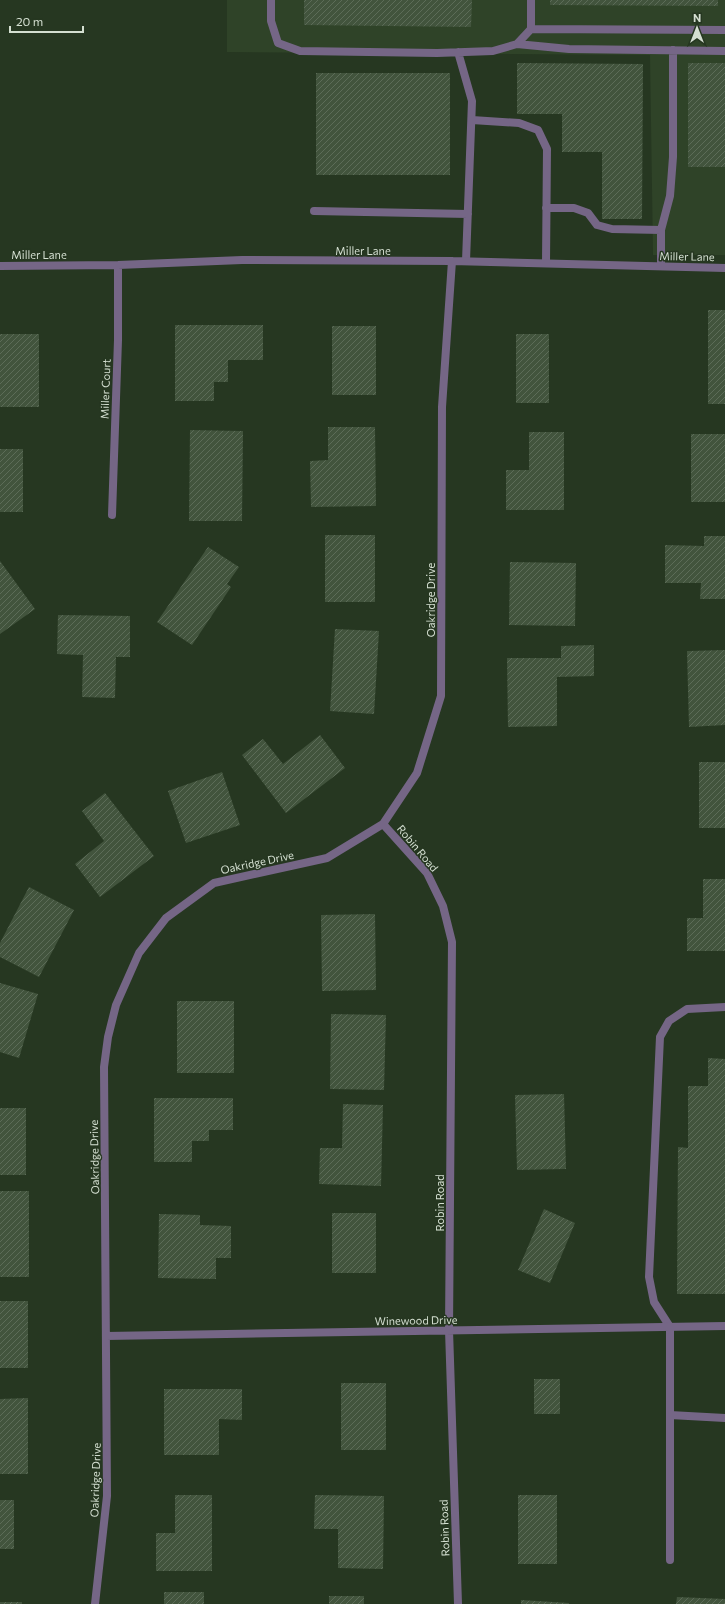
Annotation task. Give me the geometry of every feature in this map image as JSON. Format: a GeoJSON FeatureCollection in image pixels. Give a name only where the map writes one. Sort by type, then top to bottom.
{"type":"FeatureCollection","features":[{"type":"Feature","properties":{"kind":"street"},"geometry":{"type":"LineString","coordinates":[[271,0],[271,21],[278,43],[300,51],[437,53],[493,51],[517,44],[569,49],[725,51]]}},
{"type":"Feature","properties":{"kind":"street"},"geometry":{"type":"LineString","coordinates":[[517,44],[531,29],[531,0]]}},
{"type":"Feature","properties":{"kind":"street"},"geometry":{"type":"LineString","coordinates":[[531,29],[725,30]]}},
{"type":"Feature","properties":{"kind":"street"},"geometry":{"type":"LineString","coordinates":[[661,266],[661,230],[670,196],[673,157],[673,50]]}},
{"type":"Feature","properties":{"kind":"street"},"geometry":{"type":"LineString","coordinates":[[458,52],[472,101],[466,261]]}},
{"type":"Feature","properties":{"kind":"street"},"geometry":{"type":"LineString","coordinates":[[472,120],[519,123],[538,130],[547,149],[546,263]]}},
{"type":"Feature","properties":{"kind":"street"},"geometry":{"type":"LineString","coordinates":[[546,208],[574,208],[588,213],[597,225],[612,229],[661,230]]}},
{"type":"Feature","properties":{"kind":"street"},"geometry":{"type":"LineString","coordinates":[[314,211],[468,214]]}},
{"type":"Feature","properties":{"kind":"street","name":"Miller Lane"},"geometry":{"type":"LineString","coordinates":[[0,266],[118,265],[242,260],[466,261],[725,268]]}},
{"type":"Feature","properties":{"kind":"street","name":"Oakridge Drive"},"geometry":{"type":"LineString","coordinates":[[96,1604],[107,1496],[104,1066],[108,1037],[116,1005],[139,953],[166,918],[214,883],[327,858],[383,824],[417,773],[441,696],[442,407],[452,261]]}},
{"type":"Feature","properties":{"kind":"street","name":"Miller Court"},"geometry":{"type":"LineString","coordinates":[[112,515],[118,340],[118,265]]}},
{"type":"Feature","properties":{"kind":"street","name":"Robin Road"},"geometry":{"type":"LineString","coordinates":[[383,824],[427,873],[443,906],[452,942],[449,1330],[458,1604]]}},
{"type":"Feature","properties":{"kind":"street"},"geometry":{"type":"LineString","coordinates":[[670,1560],[670,1327],[654,1302],[649,1277],[660,1037],[669,1021],[687,1009],[725,1007]]}},
{"type":"Feature","properties":{"kind":"street","name":"Winewood Drive"},"geometry":{"type":"LineString","coordinates":[[106,1336],[725,1326]]}},
{"type":"Feature","properties":{"kind":"street"},"geometry":{"type":"LineString","coordinates":[[670,1416],[725,1418]]}},
{"type":"Feature","properties":{"kind":"shaded area"},"geometry":{"type":"Polygon","coordinates":[[[227,0],[725,0],[725,255],[653,255],[650,55],[227,52],[227,0]]]}},
{"type":"Feature","properties":{"kind":"building"},"geometry":{"type":"Polygon","coordinates":[[[304,0],[472,0],[471,27],[304,25],[304,0]]]}},
{"type":"Feature","properties":{"kind":"building"},"geometry":{"type":"Polygon","coordinates":[[[550,0],[718,0],[718,6],[550,5],[550,0]]]}},
{"type":"Feature","properties":{"kind":"building"},"geometry":{"type":"Polygon","coordinates":[[[517,63],[643,64],[642,219],[602,219],[602,152],[562,152],[562,114],[517,114],[517,63]]]}},
{"type":"Feature","properties":{"kind":"building"},"geometry":{"type":"Polygon","coordinates":[[[688,63],[725,63],[725,167],[688,167],[688,63]]]}},
{"type":"Feature","properties":{"kind":"building"},"geometry":{"type":"Polygon","coordinates":[[[316,73],[450,73],[450,175],[316,175],[316,73]]]}},
{"type":"Feature","properties":{"kind":"building"},"geometry":{"type":"Polygon","coordinates":[[[708,310],[725,310],[725,404],[708,404],[708,310]]]}},
{"type":"Feature","properties":{"kind":"building"},"geometry":{"type":"Polygon","coordinates":[[[175,325],[263,325],[263,360],[228,360],[228,382],[214,382],[214,401],[175,401],[175,325]]]}},
{"type":"Feature","properties":{"kind":"building"},"geometry":{"type":"Polygon","coordinates":[[[332,326],[376,326],[376,395],[332,395],[332,326]]]}},
{"type":"Feature","properties":{"kind":"building"},"geometry":{"type":"Polygon","coordinates":[[[0,334],[39,334],[39,407],[0,407],[0,334]]]}},
{"type":"Feature","properties":{"kind":"building"},"geometry":{"type":"Polygon","coordinates":[[[516,334],[549,334],[549,403],[516,403],[516,334]]]}},
{"type":"Feature","properties":{"kind":"building"},"geometry":{"type":"Polygon","coordinates":[[[328,427],[375,427],[376,506],[311,507],[310,461],[328,460],[328,427]]]}},
{"type":"Feature","properties":{"kind":"building"},"geometry":{"type":"Polygon","coordinates":[[[190,430],[243,431],[242,521],[189,521],[190,430]]]}},
{"type":"Feature","properties":{"kind":"building"},"geometry":{"type":"Polygon","coordinates":[[[529,432],[564,432],[564,510],[506,510],[506,470],[529,470],[529,432]]]}},
{"type":"Feature","properties":{"kind":"building"},"geometry":{"type":"Polygon","coordinates":[[[691,434],[725,434],[725,502],[691,502],[691,434]]]}},
{"type":"Feature","properties":{"kind":"building"},"geometry":{"type":"Polygon","coordinates":[[[0,449],[23,449],[23,512],[0,512],[0,449]]]}},
{"type":"Feature","properties":{"kind":"building"},"geometry":{"type":"Polygon","coordinates":[[[325,535],[375,535],[375,602],[325,602],[325,535]]]}},
{"type":"Feature","properties":{"kind":"building"},"geometry":{"type":"Polygon","coordinates":[[[704,536],[725,536],[725,599],[700,599],[701,583],[665,583],[665,545],[704,546],[704,536]]]}},
{"type":"Feature","properties":{"kind":"building"},"geometry":{"type":"Polygon","coordinates":[[[208,547],[239,567],[227,584],[231,587],[192,645],[157,622],[208,547]]]}},
{"type":"Feature","properties":{"kind":"building"},"geometry":{"type":"Polygon","coordinates":[[[0,561],[35,609],[0,634],[0,561]]]}},
{"type":"Feature","properties":{"kind":"building"},"geometry":{"type":"Polygon","coordinates":[[[510,562],[576,563],[575,626],[509,625],[510,562]]]}},
{"type":"Feature","properties":{"kind":"building"},"geometry":{"type":"Polygon","coordinates":[[[58,615],[130,616],[130,657],[116,657],[115,698],[82,697],[83,655],[57,654],[58,615]]]}},
{"type":"Feature","properties":{"kind":"building"},"geometry":{"type":"Polygon","coordinates":[[[335,629],[379,631],[374,714],[330,711],[335,629]]]}},
{"type":"Feature","properties":{"kind":"building"},"geometry":{"type":"Polygon","coordinates":[[[594,645],[594,676],[557,677],[557,726],[508,727],[507,658],[561,658],[561,646],[594,645]]]}},
{"type":"Feature","properties":{"kind":"building"},"geometry":{"type":"Polygon","coordinates":[[[725,650],[725,725],[689,727],[687,651],[725,650]]]}},
{"type":"Feature","properties":{"kind":"building"},"geometry":{"type":"Polygon","coordinates":[[[320,735],[345,768],[286,813],[242,755],[263,739],[283,764],[320,735]]]}},
{"type":"Feature","properties":{"kind":"building"},"geometry":{"type":"Polygon","coordinates":[[[699,762],[725,762],[725,828],[699,828],[699,762]]]}},
{"type":"Feature","properties":{"kind":"building"},"geometry":{"type":"Polygon","coordinates":[[[222,772],[240,825],[186,843],[168,791],[222,772]]]}},
{"type":"Feature","properties":{"kind":"building"},"geometry":{"type":"Polygon","coordinates":[[[105,793],[154,856],[100,897],[75,864],[104,841],[82,811],[105,793]]]}},
{"type":"Feature","properties":{"kind":"building"},"geometry":{"type":"Polygon","coordinates":[[[703,879],[725,879],[725,951],[687,951],[687,918],[703,918],[703,879]]]}},
{"type":"Feature","properties":{"kind":"building"},"geometry":{"type":"Polygon","coordinates":[[[29,887],[74,910],[39,977],[0,957],[0,943],[29,887]]]}},
{"type":"Feature","properties":{"kind":"building"},"geometry":{"type":"Polygon","coordinates":[[[375,914],[376,990],[322,991],[321,915],[375,914]]]}},
{"type":"Feature","properties":{"kind":"building"},"geometry":{"type":"Polygon","coordinates":[[[0,983],[38,994],[19,1058],[0,1052],[0,983]]]}},
{"type":"Feature","properties":{"kind":"building"},"geometry":{"type":"Polygon","coordinates":[[[177,1001],[234,1001],[234,1073],[177,1073],[177,1001]]]}},
{"type":"Feature","properties":{"kind":"building"},"geometry":{"type":"Polygon","coordinates":[[[331,1014],[386,1015],[384,1090],[330,1089],[331,1014]]]}},
{"type":"Feature","properties":{"kind":"building"},"geometry":{"type":"Polygon","coordinates":[[[708,1058],[725,1059],[725,1294],[677,1294],[678,1147],[688,1148],[688,1086],[708,1086],[708,1058]]]}},
{"type":"Feature","properties":{"kind":"building"},"geometry":{"type":"Polygon","coordinates":[[[564,1094],[566,1169],[517,1170],[515,1095],[564,1094]]]}},
{"type":"Feature","properties":{"kind":"building"},"geometry":{"type":"Polygon","coordinates":[[[154,1098],[233,1098],[233,1130],[209,1130],[209,1141],[192,1141],[192,1162],[154,1162],[154,1098]]]}},
{"type":"Feature","properties":{"kind":"building"},"geometry":{"type":"Polygon","coordinates":[[[343,1104],[383,1105],[381,1186],[319,1184],[320,1148],[342,1148],[343,1104]]]}},
{"type":"Feature","properties":{"kind":"building"},"geometry":{"type":"Polygon","coordinates":[[[0,1108],[26,1108],[26,1175],[0,1175],[0,1108]]]}},
{"type":"Feature","properties":{"kind":"building"},"geometry":{"type":"Polygon","coordinates":[[[0,1191],[29,1191],[29,1277],[0,1277],[0,1191]]]}},
{"type":"Feature","properties":{"kind":"building"},"geometry":{"type":"Polygon","coordinates":[[[544,1209],[575,1223],[550,1283],[518,1270],[544,1209]]]}},
{"type":"Feature","properties":{"kind":"building"},"geometry":{"type":"Polygon","coordinates":[[[332,1213],[376,1213],[376,1273],[332,1273],[332,1213]]]}},
{"type":"Feature","properties":{"kind":"building"},"geometry":{"type":"Polygon","coordinates":[[[159,1214],[200,1215],[200,1225],[231,1226],[231,1258],[216,1258],[216,1279],[158,1278],[159,1214]]]}},
{"type":"Feature","properties":{"kind":"building"},"geometry":{"type":"Polygon","coordinates":[[[0,1301],[28,1301],[28,1368],[0,1368],[0,1301]]]}},
{"type":"Feature","properties":{"kind":"building"},"geometry":{"type":"Polygon","coordinates":[[[534,1379],[560,1379],[560,1414],[534,1414],[534,1379]]]}},
{"type":"Feature","properties":{"kind":"building"},"geometry":{"type":"Polygon","coordinates":[[[341,1383],[386,1383],[386,1450],[341,1450],[341,1383]]]}},
{"type":"Feature","properties":{"kind":"building"},"geometry":{"type":"Polygon","coordinates":[[[164,1389],[242,1389],[242,1420],[219,1419],[219,1455],[164,1455],[164,1389]]]}},
{"type":"Feature","properties":{"kind":"building"},"geometry":{"type":"Polygon","coordinates":[[[28,1398],[28,1474],[0,1474],[0,1399],[28,1398]]]}},
{"type":"Feature","properties":{"kind":"building"},"geometry":{"type":"Polygon","coordinates":[[[175,1495],[212,1495],[212,1571],[156,1571],[156,1533],[175,1533],[175,1495]]]}},
{"type":"Feature","properties":{"kind":"building"},"geometry":{"type":"Polygon","coordinates":[[[315,1495],[384,1496],[383,1569],[338,1568],[338,1529],[314,1529],[315,1495]]]}},
{"type":"Feature","properties":{"kind":"building"},"geometry":{"type":"Polygon","coordinates":[[[518,1495],[557,1495],[557,1564],[518,1564],[518,1495]]]}},
{"type":"Feature","properties":{"kind":"building"},"geometry":{"type":"Polygon","coordinates":[[[0,1500],[14,1500],[14,1549],[0,1549],[0,1500]]]}},
{"type":"Feature","properties":{"kind":"building"},"geometry":{"type":"Polygon","coordinates":[[[164,1592],[204,1592],[204,1604],[164,1604],[164,1592]]]}},
{"type":"Feature","properties":{"kind":"building"},"geometry":{"type":"Polygon","coordinates":[[[329,1596],[364,1596],[364,1604],[329,1604],[329,1596]]]}},
{"type":"Feature","properties":{"kind":"building"},"geometry":{"type":"Polygon","coordinates":[[[677,1597],[725,1599],[725,1604],[676,1604],[677,1597]]]}},
{"type":"Feature","properties":{"kind":"building"},"geometry":{"type":"Polygon","coordinates":[[[521,1600],[569,1603],[521,1604],[521,1600]]]}},
{"type":"Feature","properties":{"kind":"building"},"geometry":{"type":"Polygon","coordinates":[[[0,1602],[22,1602],[22,1604],[0,1604],[0,1602]]]}}]}
